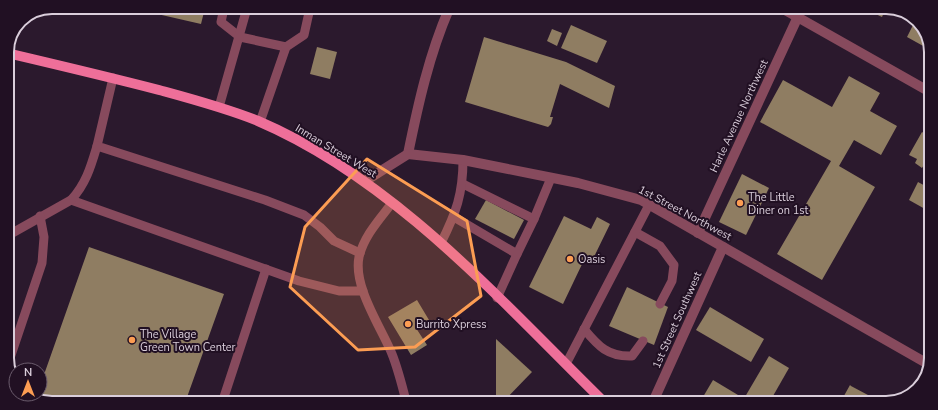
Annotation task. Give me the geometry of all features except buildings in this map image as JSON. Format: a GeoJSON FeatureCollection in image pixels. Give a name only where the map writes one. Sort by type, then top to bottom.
{"type":"FeatureCollection","features":[{"type":"Feature","properties":{"kind":"main road","name":"Inman Street West"},"geometry":{"type":"LineString","coordinates":[[14,55],[113,78],[219,107],[260,122],[284,133],[365,181],[441,243],[598,396]]}},
{"type":"Feature","properties":{"kind":"street"},"geometry":{"type":"LineString","coordinates":[[365,181],[408,154],[420,95],[447,14]]}},
{"type":"Feature","properties":{"kind":"street","name":"Harle Avenue Northwest"},"geometry":{"type":"LineString","coordinates":[[698,232],[800,14]]}},
{"type":"Feature","properties":{"kind":"street"},"geometry":{"type":"LineString","coordinates":[[802,14],[924,88]]}},
{"type":"Feature","properties":{"kind":"street","name":"1st Street Northwest"},"geometry":{"type":"LineString","coordinates":[[408,154],[463,160],[610,191],[641,200],[924,361]]}},
{"type":"Feature","properties":{"kind":"street","name":"1st Street Southwest"},"geometry":{"type":"LineString","coordinates":[[656,396],[723,247]]}},
{"type":"Feature","properties":{"kind":"lane"},"geometry":{"type":"LineString","coordinates":[[222,14],[220,22],[240,37],[286,47]]}},
{"type":"Feature","properties":{"kind":"lane"},"geometry":{"type":"LineString","coordinates":[[219,107],[246,14]]}},
{"type":"Feature","properties":{"kind":"lane"},"geometry":{"type":"LineString","coordinates":[[260,122],[286,47],[304,35],[309,14]]}},
{"type":"Feature","properties":{"kind":"lane"},"geometry":{"type":"LineString","coordinates":[[14,232],[71,200],[78,193],[87,177],[97,146],[113,78]]}},
{"type":"Feature","properties":{"kind":"lane"},"geometry":{"type":"LineString","coordinates":[[97,146],[265,200],[304,215],[320,227],[334,241],[360,253]]}},
{"type":"Feature","properties":{"kind":"lane"},"geometry":{"type":"LineString","coordinates":[[441,243],[454,217],[463,184],[463,160]]}},
{"type":"Feature","properties":{"kind":"lane"},"geometry":{"type":"LineString","coordinates":[[497,298],[534,219],[551,178]]}},
{"type":"Feature","properties":{"kind":"lane"},"geometry":{"type":"LineString","coordinates":[[463,184],[534,219]]}},
{"type":"Feature","properties":{"kind":"lane"},"geometry":{"type":"LineString","coordinates":[[71,200],[300,281],[339,291],[364,291]]}},
{"type":"Feature","properties":{"kind":"lane"},"geometry":{"type":"LineString","coordinates":[[392,203],[370,232],[360,253],[359,276],[392,355],[404,396]]}},
{"type":"Feature","properties":{"kind":"lane"},"geometry":{"type":"LineString","coordinates":[[566,364],[649,205]]}},
{"type":"Feature","properties":{"kind":"lane"},"geometry":{"type":"LineString","coordinates":[[14,346],[42,263],[44,238],[40,216]]}},
{"type":"Feature","properties":{"kind":"lane"},"geometry":{"type":"LineString","coordinates":[[454,217],[517,254]]}},
{"type":"Feature","properties":{"kind":"lane"},"geometry":{"type":"LineString","coordinates":[[635,232],[660,246],[674,265],[672,281],[660,304]]}},
{"type":"Feature","properties":{"kind":"lane"},"geometry":{"type":"LineString","coordinates":[[224,396],[266,269]]}},
{"type":"Feature","properties":{"kind":"lane"},"geometry":{"type":"LineString","coordinates":[[584,329],[600,348],[620,357],[632,356],[643,340]]}},
{"type":"Feature","properties":{"kind":"highlighted area"},"geometry":{"type":"Polygon","coordinates":[[[367,159],[467,221],[481,296],[415,347],[358,350],[290,287],[305,227],[367,159]]]}},
{"type":"Feature","properties":{"kind":"place","name":"The Little Diner on 1st"},"geometry":{"type":"Point","coordinates":[740,203]}},
{"type":"Feature","properties":{"kind":"place","name":"Oasis"},"geometry":{"type":"Point","coordinates":[570,259]}},
{"type":"Feature","properties":{"kind":"place","name":"Burrito Xpress"},"geometry":{"type":"Point","coordinates":[408,324]}},
{"type":"Feature","properties":{"kind":"place","name":"The Village Green Town Center"},"geometry":{"type":"Point","coordinates":[132,340]}}]}
